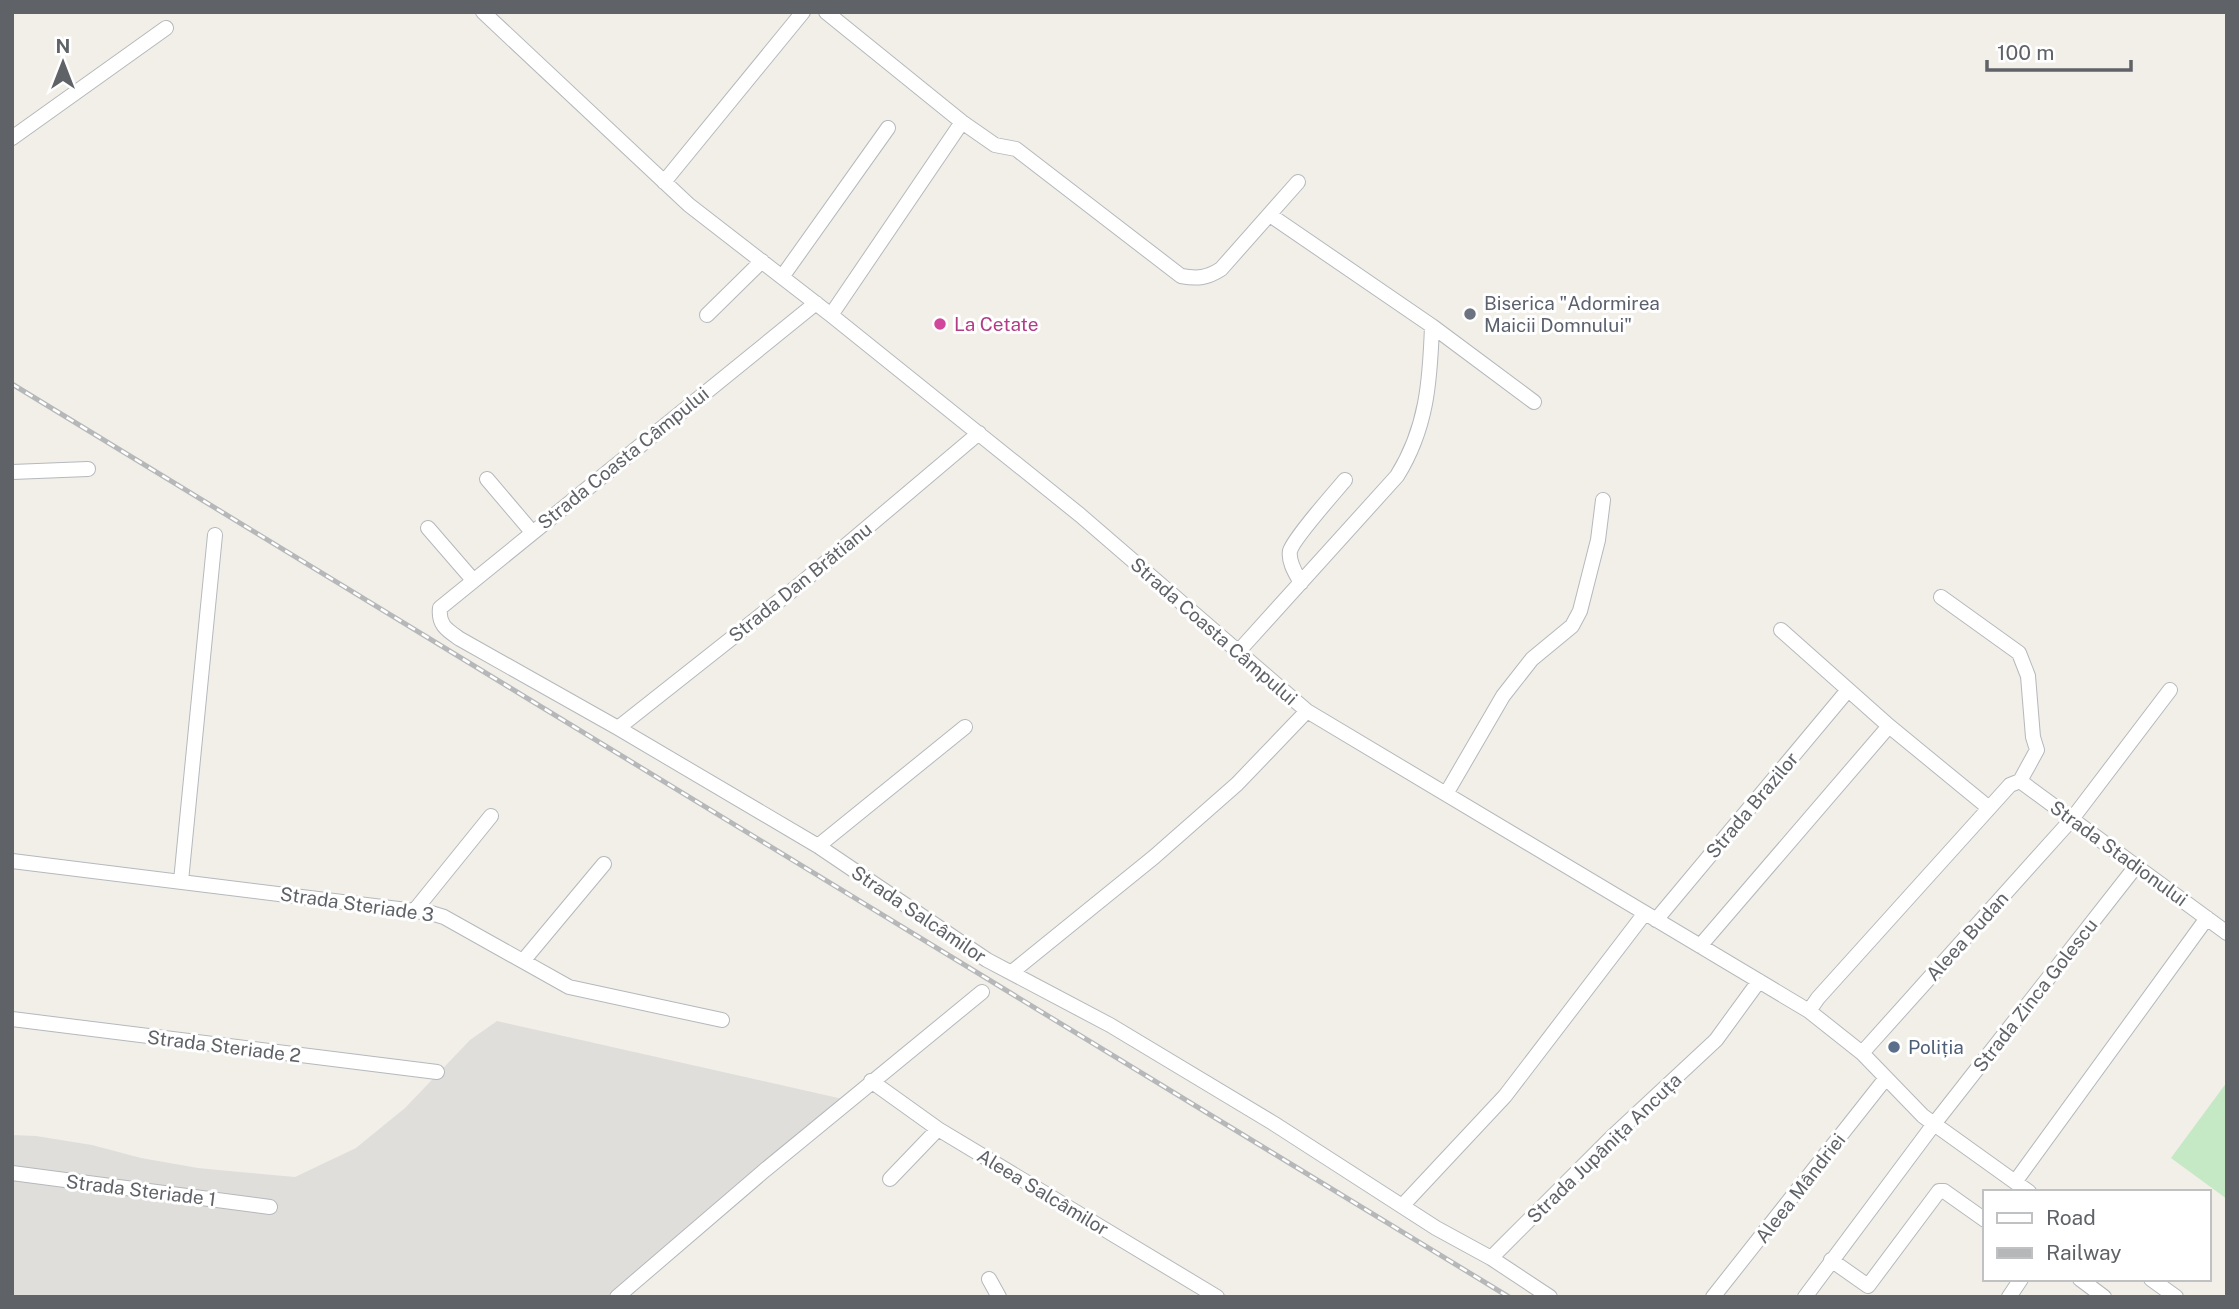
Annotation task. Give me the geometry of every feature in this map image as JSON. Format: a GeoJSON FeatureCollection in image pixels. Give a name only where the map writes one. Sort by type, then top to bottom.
{"type":"FeatureCollection","features":[{"type":"Feature","properties":{"kind":"street","name":"Strada Coasta Câmpului"},"geometry":{"type":"LineString","coordinates":[[483,12],[689,205],[816,303],[1100,532],[1307,711],[1808,1011],[1862,1053],[1923,1116],[2026,1190]]}},
{"type":"Feature","properties":{"kind":"street"},"geometry":{"type":"LineString","coordinates":[[664,182],[803,12]]}},
{"type":"Feature","properties":{"kind":"street"},"geometry":{"type":"LineString","coordinates":[[827,12],[962,122],[995,145],[1016,149],[1181,276],[1196,279],[1209,277],[1221,269],[1298,183]]}},
{"type":"Feature","properties":{"kind":"street"},"geometry":{"type":"LineString","coordinates":[[12,138],[166,29]]}},
{"type":"Feature","properties":{"kind":"street"},"geometry":{"type":"LineString","coordinates":[[831,315],[962,122]]}},
{"type":"Feature","properties":{"kind":"street"},"geometry":{"type":"LineString","coordinates":[[782,276],[888,128]]}},
{"type":"Feature","properties":{"kind":"street"},"geometry":{"type":"LineString","coordinates":[[1270,215],[1432,326],[1534,402]]}},
{"type":"Feature","properties":{"kind":"street"},"geometry":{"type":"LineString","coordinates":[[707,315],[762,261]]}},
{"type":"Feature","properties":{"kind":"street","name":"Strada Coasta Câmpului"},"geometry":{"type":"LineString","coordinates":[[439,619],[440,608],[473,580],[816,303]]}},
{"type":"Feature","properties":{"kind":"street"},"geometry":{"type":"LineString","coordinates":[[1237,653],[1397,476],[1410,455],[1430,383],[1432,326]]}},
{"type":"Feature","properties":{"kind":"street","name":"Strada Dan Brătianu"},"geometry":{"type":"LineString","coordinates":[[618,728],[799,584],[979,433]]}},
{"type":"Feature","properties":{"kind":"street"},"geometry":{"type":"LineString","coordinates":[[12,472],[88,469]]}},
{"type":"Feature","properties":{"kind":"street"},"geometry":{"type":"LineString","coordinates":[[487,479],[531,532]]}},
{"type":"Feature","properties":{"kind":"street"},"geometry":{"type":"LineString","coordinates":[[1301,583],[1292,566],[1290,551],[1345,480]]}},
{"type":"Feature","properties":{"kind":"street"},"geometry":{"type":"LineString","coordinates":[[1446,794],[1503,696],[1532,659],[1572,626],[1580,611],[1598,540],[1603,500]]}},
{"type":"Feature","properties":{"kind":"street"},"geometry":{"type":"LineString","coordinates":[[428,528],[473,580]]}},
{"type":"Feature","properties":{"kind":"street"},"geometry":{"type":"LineString","coordinates":[[181,881],[215,534]]}},
{"type":"Feature","properties":{"kind":"street"},"geometry":{"type":"LineString","coordinates":[[1808,1011],[2010,785],[2020,781],[2037,750],[2033,737],[2028,676],[2019,653],[1941,597]]}},
{"type":"Feature","properties":{"kind":"street","name":"Strada Salcâmilor"},"geometry":{"type":"LineString","coordinates":[[439,619],[443,627],[460,639],[818,846],[986,960],[1121,1032],[1268,1120],[1436,1228],[1491,1258]]}},
{"type":"Feature","properties":{"kind":"street"},"geometry":{"type":"LineString","coordinates":[[1781,631],[1889,726],[1989,808]]}},
{"type":"Feature","properties":{"kind":"street","name":"Strada Brazilor"},"geometry":{"type":"LineString","coordinates":[[1650,916],[1848,690]]}},
{"type":"Feature","properties":{"kind":"street","name":"Aleea Budan"},"geometry":{"type":"LineString","coordinates":[[1862,1053],[2072,819],[2170,690]]}},
{"type":"Feature","properties":{"kind":"street"},"geometry":{"type":"LineString","coordinates":[[1012,972],[1154,857],[1228,792],[1307,711]]}},
{"type":"Feature","properties":{"kind":"street"},"geometry":{"type":"LineString","coordinates":[[1700,946],[1889,726]]}},
{"type":"Feature","properties":{"kind":"street"},"geometry":{"type":"LineString","coordinates":[[818,846],[965,727]]}},
{"type":"Feature","properties":{"kind":"street","name":"Strada Stadionului"},"geometry":{"type":"LineString","coordinates":[[2015,1182],[2207,918],[2020,781]]}},
{"type":"Feature","properties":{"kind":"street"},"geometry":{"type":"LineString","coordinates":[[415,910],[491,816]]}},
{"type":"Feature","properties":{"kind":"street","name":"Strada Steriade 3"},"geometry":{"type":"LineString","coordinates":[[12,861],[415,910],[444,916],[569,986],[722,1020]]}},
{"type":"Feature","properties":{"kind":"street"},"geometry":{"type":"LineString","coordinates":[[523,961],[604,864]]}},
{"type":"Feature","properties":{"kind":"street","name":"Strada Zinca Golescu"},"geometry":{"type":"LineString","coordinates":[[1934,1124],[2137,865]]}},
{"type":"Feature","properties":{"kind":"street"},"geometry":{"type":"LineString","coordinates":[[1404,1205],[1505,1096],[1650,916]]}},
{"type":"Feature","properties":{"kind":"street"},"geometry":{"type":"LineString","coordinates":[[2207,918],[2227,933]]}},
{"type":"Feature","properties":{"kind":"street","name":"Strada Jupânița Ancuța"},"geometry":{"type":"LineString","coordinates":[[1491,1258],[1614,1135],[1709,1047],[1759,981]]}},
{"type":"Feature","properties":{"kind":"street"},"geometry":{"type":"LineString","coordinates":[[617,1297],[871,1081],[982,992]]}},
{"type":"Feature","properties":{"kind":"street","name":"Strada Steriade 2"},"geometry":{"type":"LineString","coordinates":[[12,1019],[437,1072]]}},
{"type":"Feature","properties":{"kind":"street","name":"Aleea Mândriei"},"geometry":{"type":"LineString","coordinates":[[1713,1297],[1886,1078]]}},
{"type":"Feature","properties":{"kind":"street","name":"Aleea Salcâmilor"},"geometry":{"type":"LineString","coordinates":[[871,1081],[939,1129],[1217,1297]]}},
{"type":"Feature","properties":{"kind":"street"},"geometry":{"type":"LineString","coordinates":[[1805,1297],[1934,1124]]}},
{"type":"Feature","properties":{"kind":"street"},"geometry":{"type":"LineString","coordinates":[[890,1179],[939,1129]]}},
{"type":"Feature","properties":{"kind":"street","name":"Strada Steriade 1"},"geometry":{"type":"LineString","coordinates":[[12,1173],[270,1207]]}},
{"type":"Feature","properties":{"kind":"street"},"geometry":{"type":"LineString","coordinates":[[1831,1260],[1864,1291],[1939,1191],[1944,1191],[1983,1219]]}},
{"type":"Feature","properties":{"kind":"street"},"geometry":{"type":"LineString","coordinates":[[1491,1258],[1550,1297]]}},
{"type":"Feature","properties":{"kind":"street"},"geometry":{"type":"LineString","coordinates":[[989,1279],[999,1297]]}},
{"type":"Feature","properties":{"kind":"street"},"geometry":{"type":"LineString","coordinates":[[2009,1297],[2020,1281]]}},
{"type":"Feature","properties":{"kind":"street"},"geometry":{"type":"LineString","coordinates":[[2083,1281],[2104,1297]]}},
{"type":"Feature","properties":{"kind":"street"},"geometry":{"type":"LineString","coordinates":[[2154,1281],[2171,1295]]}},
{"type":"Feature","properties":{"kind":"shaded area"},"geometry":{"type":"Polygon","coordinates":[[[497,1021],[856,1102],[626,1297],[12,1297],[12,1135],[92,1145],[141,1158],[198,1168],[295,1177],[356,1148],[405,1108],[470,1040],[497,1021]]]}},
{"type":"Feature","properties":{"kind":"green space"},"geometry":{"type":"Polygon","coordinates":[[[2227,1082],[2227,1199],[2171,1158],[2227,1082]]]}},
{"type":"Feature","properties":{"kind":"railway"},"geometry":{"type":"LineString","coordinates":[[12,384],[1509,1297]]}},
{"type":"Feature","properties":{"kind":"place","name":"Biserica \"Adormirea Maicii Domnului\""},"geometry":{"type":"Point","coordinates":[1470,314]}},
{"type":"Feature","properties":{"kind":"place","name":"La Cetate"},"geometry":{"type":"Point","coordinates":[940,324]}},
{"type":"Feature","properties":{"kind":"place","name":"Poliția"},"geometry":{"type":"Point","coordinates":[1894,1047]}}]}
